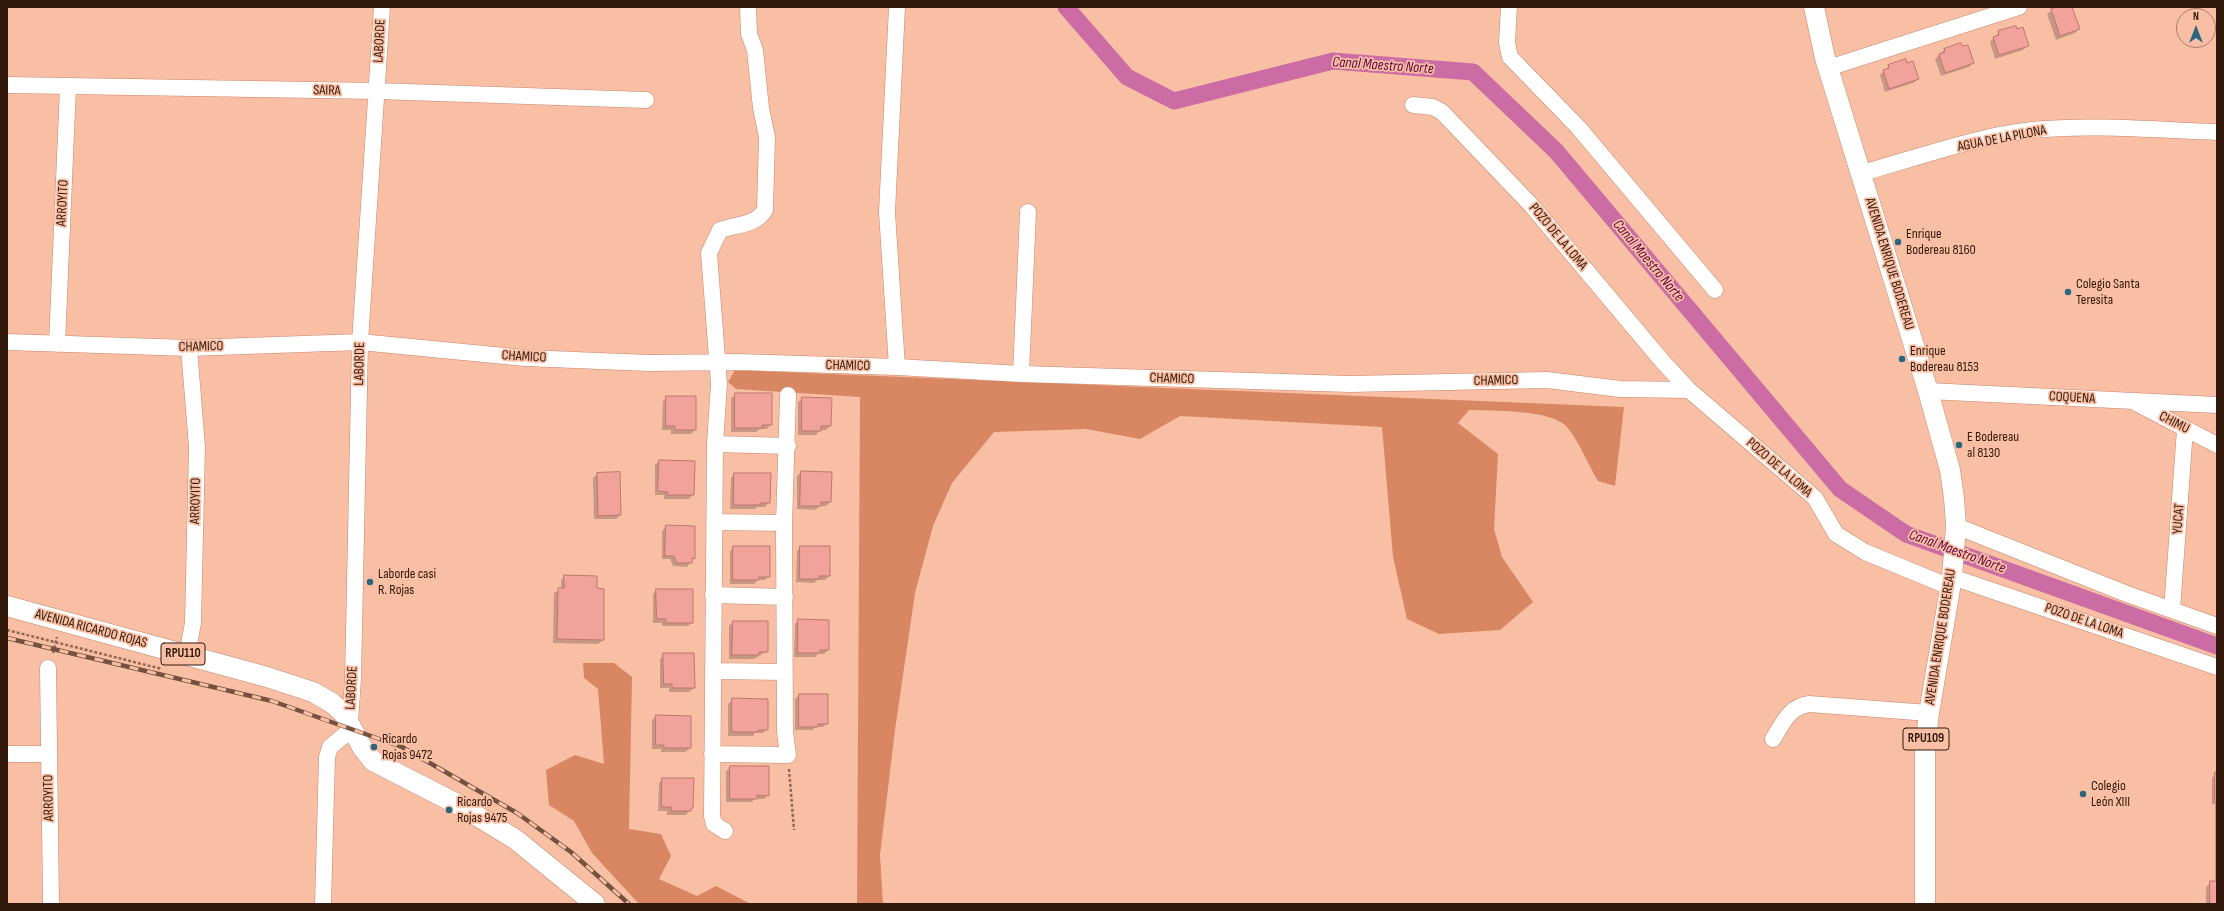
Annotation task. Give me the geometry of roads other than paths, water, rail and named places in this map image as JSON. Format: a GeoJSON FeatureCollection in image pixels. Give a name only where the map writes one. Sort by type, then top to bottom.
{"type":"FeatureCollection","features":[{"type":"Feature","properties":{"kind":"main road","name":"AVENIDA ENRIQUE BODEREAU"},"geometry":{"type":"LineString","coordinates":[[1814,7],[1828,68],[1862,173],[1928,391],[1950,470],[1956,526],[1951,582],[1929,713],[1924,774],[1925,904]]}},
{"type":"Feature","properties":{"kind":"main road","name":"AVENIDA RICARDO ROJAS"},"geometry":{"type":"LineString","coordinates":[[7,606],[267,677],[313,692],[332,703],[351,725],[362,747],[373,761],[459,804],[508,835],[542,859],[584,901]]}},
{"type":"Feature","properties":{"kind":"street","name":"LABORDE"},"geometry":{"type":"LineString","coordinates":[[323,904],[327,757],[330,747],[351,725],[360,342],[382,7]]}},
{"type":"Feature","properties":{"kind":"street"},"geometry":{"type":"LineString","coordinates":[[725,831],[714,824],[712,816],[715,444],[718,363],[709,253],[720,230],[760,218],[765,210],[767,137],[761,108],[755,50],[749,34],[748,7]]}},
{"type":"Feature","properties":{"kind":"street"},"geometry":{"type":"LineString","coordinates":[[897,7],[887,212],[897,367]]}},
{"type":"Feature","properties":{"kind":"street"},"geometry":{"type":"LineString","coordinates":[[1509,7],[1507,43],[1510,57],[1578,127],[1715,290]]}},
{"type":"Feature","properties":{"kind":"street"},"geometry":{"type":"LineString","coordinates":[[1828,68],[2019,7]]}},
{"type":"Feature","properties":{"kind":"street","name":"SAIRA"},"geometry":{"type":"LineString","coordinates":[[7,85],[377,91],[646,100]]}},
{"type":"Feature","properties":{"kind":"street","name":"ARROYITO"},"geometry":{"type":"LineString","coordinates":[[57,344],[68,87]]}},
{"type":"Feature","properties":{"kind":"street","name":"POZO DE LA LOMA"},"geometry":{"type":"LineString","coordinates":[[1412,105],[1433,107],[1442,112],[1532,206],[1662,362],[1689,390],[1815,498],[1836,534],[1865,552],[1951,582],[2217,667]]}},
{"type":"Feature","properties":{"kind":"street","name":"AGUA DE LA PILONA"},"geometry":{"type":"LineString","coordinates":[[1862,173],[1986,139],[2031,130],[2065,128],[2217,132]]}},
{"type":"Feature","properties":{"kind":"street"},"geometry":{"type":"LineString","coordinates":[[1020,374],[1028,212]]}},
{"type":"Feature","properties":{"kind":"street","name":"CHAMICO"},"geometry":{"type":"LineString","coordinates":[[7,342],[189,348],[360,342],[525,358],[649,363],[897,367],[1020,374],[1350,384],[1547,380],[1620,389],[1689,390]]}},
{"type":"Feature","properties":{"kind":"street","name":"ARROYITO"},"geometry":{"type":"LineString","coordinates":[[187,655],[193,623],[197,447],[189,348]]}},
{"type":"Feature","properties":{"kind":"street","name":"COQUENA"},"geometry":{"type":"LineString","coordinates":[[1928,391],[2217,405]]}},
{"type":"Feature","properties":{"kind":"street"},"geometry":{"type":"LineString","coordinates":[[712,754],[788,755],[785,732],[784,524],[788,446],[788,395]]}},
{"type":"Feature","properties":{"kind":"street","name":"CHIMU"},"geometry":{"type":"LineString","coordinates":[[2131,401],[2217,445]]}},
{"type":"Feature","properties":{"kind":"street","name":"YUCAT"},"geometry":{"type":"LineString","coordinates":[[2172,610],[2185,429]]}},
{"type":"Feature","properties":{"kind":"street"},"geometry":{"type":"LineString","coordinates":[[715,444],[788,446]]}},
{"type":"Feature","properties":{"kind":"street"},"geometry":{"type":"LineString","coordinates":[[715,522],[784,524]]}},
{"type":"Feature","properties":{"kind":"street"},"geometry":{"type":"LineString","coordinates":[[1956,526],[2217,626]]}},
{"type":"Feature","properties":{"kind":"street"},"geometry":{"type":"LineString","coordinates":[[713,595],[785,597]]}},
{"type":"Feature","properties":{"kind":"street","name":"ARROYITO"},"geometry":{"type":"LineString","coordinates":[[48,668],[51,904]]}},
{"type":"Feature","properties":{"kind":"street"},"geometry":{"type":"LineString","coordinates":[[713,671],[785,672]]}},
{"type":"Feature","properties":{"kind":"street"},"geometry":{"type":"LineString","coordinates":[[1773,739],[1789,712],[1798,706],[1809,704],[1929,713]]}},
{"type":"Feature","properties":{"kind":"street"},"geometry":{"type":"LineString","coordinates":[[7,754],[48,754]]}},
{"type":"Feature","properties":{"kind":"waterway","name":"Canal Maestro Norte"},"geometry":{"type":"LineString","coordinates":[[1066,7],[1127,77],[1174,101],[1333,61],[1473,72],[1556,151],[1840,489],[1906,534],[2217,646]]}},
{"type":"Feature","properties":{"kind":"railway"},"geometry":{"type":"LineString","coordinates":[[7,638],[272,701],[402,747],[517,813],[571,852],[629,904]]}},
{"type":"Feature","properties":{"kind":"place","name":"Enrique Bodereau 8160"},"geometry":{"type":"Point","coordinates":[1898,242]}},
{"type":"Feature","properties":{"kind":"place","name":"Colegio Santa Teresita"},"geometry":{"type":"Point","coordinates":[2068,292]}},
{"type":"Feature","properties":{"kind":"place","name":"Enrique Bodereau 8153"},"geometry":{"type":"Point","coordinates":[1902,359]}},
{"type":"Feature","properties":{"kind":"place","name":"E Bodereau al 8130"},"geometry":{"type":"Point","coordinates":[1959,445]}},
{"type":"Feature","properties":{"kind":"place","name":"Laborde casi R. Rojas"},"geometry":{"type":"Point","coordinates":[370,582]}},
{"type":"Feature","properties":{"kind":"place","name":"Ricardo Rojas 9472"},"geometry":{"type":"Point","coordinates":[374,747]}},
{"type":"Feature","properties":{"kind":"place","name":"Colegio León XIII"},"geometry":{"type":"Point","coordinates":[2083,794]}},
{"type":"Feature","properties":{"kind":"place","name":"Ricardo Rojas 9475"},"geometry":{"type":"Point","coordinates":[449,810]}}]}
